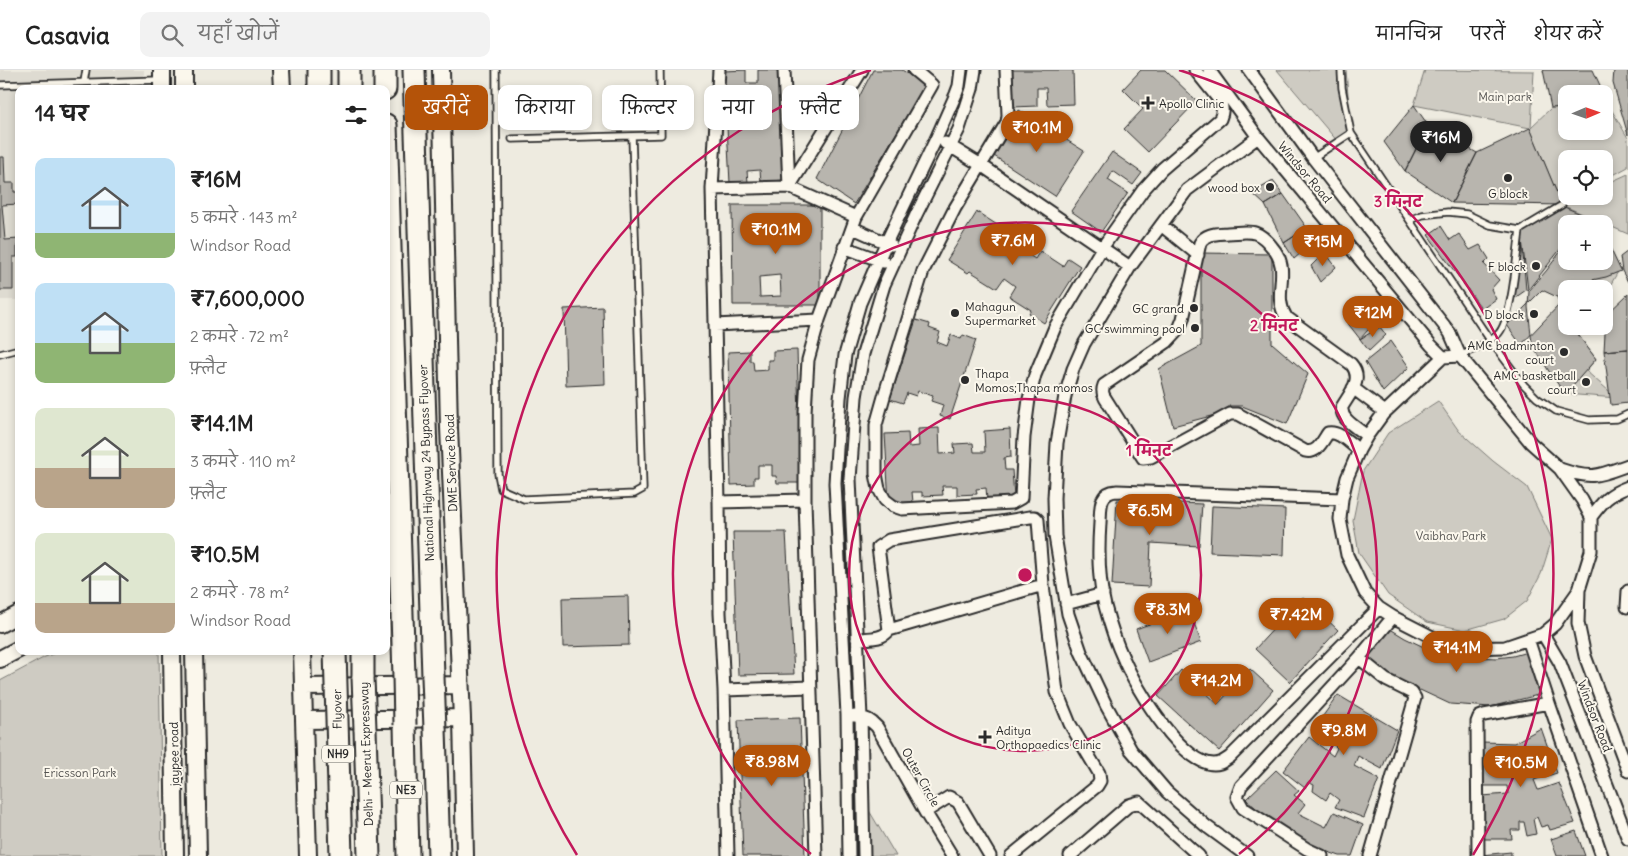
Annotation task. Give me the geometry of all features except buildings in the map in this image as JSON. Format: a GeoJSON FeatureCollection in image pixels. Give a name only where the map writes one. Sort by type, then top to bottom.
{"type":"FeatureCollection","features":[{"type":"Feature","properties":{"kind":"highway"},"geometry":{"type":"LineString","coordinates":[[319,70],[319,85]]}},
{"type":"Feature","properties":{"kind":"highway"},"geometry":{"type":"LineString","coordinates":[[349,70],[349,85]]}},
{"type":"Feature","properties":{"kind":"highway"},"geometry":{"type":"LineString","coordinates":[[384,70],[385,85]]}},
{"type":"Feature","properties":{"kind":"highway","name":"National Highway 24 Bypass Flyover"},"geometry":{"type":"LineString","coordinates":[[414,70],[439,856]]}},
{"type":"Feature","properties":{"kind":"highway","name":"NE3"},"geometry":{"type":"LineString","coordinates":[[390,247],[408,856]]}},
{"type":"Feature","properties":{"kind":"highway","name":"Flyover"},"geometry":{"type":"LineString","coordinates":[[336,655],[341,856]]}},
{"type":"Feature","properties":{"kind":"highway","name":"Delhi - Meerut Expressway"},"geometry":{"type":"LineString","coordinates":[[363,655],[369,856]]}},
{"type":"Feature","properties":{"kind":"street"},"geometry":{"type":"LineString","coordinates":[[184,70],[184,85]]}},
{"type":"Feature","properties":{"kind":"street"},"geometry":{"type":"LineString","coordinates":[[281,70],[282,85]]}},
{"type":"Feature","properties":{"kind":"street","name":"DME Service Road"},"geometry":{"type":"LineString","coordinates":[[441,70],[449,428],[462,718],[465,856]]}},
{"type":"Feature","properties":{"kind":"street"},"geometry":{"type":"LineString","coordinates":[[719,70],[712,189],[720,613],[728,856]]}},
{"type":"Feature","properties":{"kind":"street"},"geometry":{"type":"LineString","coordinates":[[784,70],[789,187]]}},
{"type":"Feature","properties":{"kind":"street"},"geometry":{"type":"LineString","coordinates":[[789,187],[862,70]]}},
{"type":"Feature","properties":{"kind":"street"},"geometry":{"type":"LineString","coordinates":[[816,856],[805,500],[805,412],[808,360],[819,320],[854,223],[932,85],[914,70]]}},
{"type":"Feature","properties":{"kind":"street"},"geometry":{"type":"LineString","coordinates":[[849,856],[846,715],[835,483],[840,398],[845,355],[860,303],[878,260],[960,86],[961,70]]}},
{"type":"Feature","properties":{"kind":"street"},"geometry":{"type":"LineString","coordinates":[[864,856],[861,716],[850,479],[856,397],[864,354],[875,314],[900,249],[951,146],[972,89],[975,70]]}},
{"type":"Feature","properties":{"kind":"street"},"geometry":{"type":"LineString","coordinates":[[1006,70],[1007,122],[955,208],[923,271],[876,425],[876,474],[879,489],[885,500],[893,506],[902,509],[1012,503],[1021,498],[1026,418],[1036,375],[1055,327],[1102,248],[1152,179],[1220,119],[1223,113],[1220,101],[1195,70]]}},
{"type":"Feature","properties":{"kind":"street","name":"Windsor Road"},"geometry":{"type":"LineString","coordinates":[[1209,70],[1258,137],[1443,357]]}},
{"type":"Feature","properties":{"kind":"street","name":"Windsor Road"},"geometry":{"type":"LineString","coordinates":[[1248,70],[1313,158],[1450,333],[1460,356],[1531,443],[1560,469]]}},
{"type":"Feature","properties":{"kind":"street"},"geometry":{"type":"LineString","coordinates":[[1247,856],[1206,826],[1167,792],[1131,750],[1106,705],[1081,652],[1066,604],[1055,536],[1054,498],[1057,443],[1065,396],[1073,369],[1084,344],[1130,267],[1187,190],[1258,137]]}},
{"type":"Feature","properties":{"kind":"street"},"geometry":{"type":"LineString","coordinates":[[936,139],[981,165],[1130,267]]}},
{"type":"Feature","properties":{"kind":"street"},"geometry":{"type":"LineString","coordinates":[[712,189],[789,187],[886,243],[900,249]]}},
{"type":"Feature","properties":{"kind":"street"},"geometry":{"type":"LineString","coordinates":[[1161,225],[1198,255]]}},
{"type":"Feature","properties":{"kind":"street"},"geometry":{"type":"LineString","coordinates":[[1359,450],[1338,434],[1331,432],[1328,433],[1315,450],[1305,451],[1234,413],[1151,457],[1143,458],[1104,398],[1102,389],[1104,385],[1174,336],[1183,319],[1203,238],[1215,234],[1250,232],[1260,234],[1266,239],[1282,264],[1283,274],[1280,302],[1286,316],[1356,369],[1358,376],[1341,411],[1345,418],[1367,436]]}},
{"type":"Feature","properties":{"kind":"street"},"geometry":{"type":"LineString","coordinates":[[844,247],[893,265]]}},
{"type":"Feature","properties":{"kind":"street"},"geometry":{"type":"LineString","coordinates":[[715,325],[819,320]]}},
{"type":"Feature","properties":{"kind":"street"},"geometry":{"type":"LineString","coordinates":[[1460,356],[1443,357],[1385,412],[1367,436],[1347,478],[1340,519],[1347,555],[1365,593],[1379,608],[1393,617],[1438,640],[1467,648],[1505,647],[1542,634],[1555,624],[1579,590],[1591,551],[1591,517],[1582,500],[1560,469]]}},
{"type":"Feature","properties":{"kind":"street"},"geometry":{"type":"LineString","coordinates":[[1353,388],[1385,412]]}},
{"type":"Feature","properties":{"kind":"street"},"geometry":{"type":"LineString","coordinates":[[1560,469],[1577,475],[1591,477],[1628,464]]}},
{"type":"Feature","properties":{"kind":"street"},"geometry":{"type":"LineString","coordinates":[[1591,517],[1602,502],[1614,492],[1628,487]]}},
{"type":"Feature","properties":{"kind":"street"},"geometry":{"type":"LineString","coordinates":[[1342,499],[1111,491],[1106,494],[1102,504],[1098,554],[1103,594],[1114,635],[1124,662],[1145,700],[1174,738],[1202,762],[1210,764],[1221,763],[1230,757],[1379,608]]}},
{"type":"Feature","properties":{"kind":"street"},"geometry":{"type":"LineString","coordinates":[[719,502],[805,500]]}},
{"type":"Feature","properties":{"kind":"street"},"geometry":{"type":"LineString","coordinates":[[889,630],[878,547],[889,540],[1030,517],[1035,517],[1038,520],[1043,584],[1057,692],[1070,724],[1099,774],[1100,781],[1097,786],[1011,856]]}},
{"type":"Feature","properties":{"kind":"street"},"geometry":{"type":"LineString","coordinates":[[857,640],[876,638],[887,634],[889,630],[1043,584]]}},
{"type":"Feature","properties":{"kind":"street","name":"Windsor Road"},"geometry":{"type":"LineString","coordinates":[[1579,590],[1578,623],[1585,656],[1628,770]]}},
{"type":"Feature","properties":{"kind":"street"},"geometry":{"type":"LineString","coordinates":[[1628,591],[1628,608]]}},
{"type":"Feature","properties":{"kind":"street"},"geometry":{"type":"LineString","coordinates":[[1066,604],[1103,594]]}},
{"type":"Feature","properties":{"kind":"street"},"geometry":{"type":"LineString","coordinates":[[0,624],[15,616]]}},
{"type":"Feature","properties":{"kind":"street"},"geometry":{"type":"LineString","coordinates":[[1322,856],[1307,850],[1243,808],[1236,797],[1241,786],[1359,658],[1393,617]]}},
{"type":"Feature","properties":{"kind":"street","name":"Windsor Road"},"geometry":{"type":"LineString","coordinates":[[1542,634],[1560,663],[1628,839]]}},
{"type":"Feature","properties":{"kind":"street"},"geometry":{"type":"LineString","coordinates":[[1528,639],[1602,856]]}},
{"type":"Feature","properties":{"kind":"street"},"geometry":{"type":"LineString","coordinates":[[0,659],[15,651]]}},
{"type":"Feature","properties":{"kind":"street","name":"jaypee road"},"geometry":{"type":"LineString","coordinates":[[172,655],[175,856]]}},
{"type":"Feature","properties":{"kind":"street"},"geometry":{"type":"LineString","coordinates":[[194,655],[198,856]]}},
{"type":"Feature","properties":{"kind":"street"},"geometry":{"type":"LineString","coordinates":[[302,655],[308,856]]}},
{"type":"Feature","properties":{"kind":"street"},"geometry":{"type":"LineString","coordinates":[[1359,658],[1386,680],[1412,694],[1415,698],[1370,856]]}},
{"type":"Feature","properties":{"kind":"street"},"geometry":{"type":"LineString","coordinates":[[304,687],[460,685]]}},
{"type":"Feature","properties":{"kind":"street"},"geometry":{"type":"LineString","coordinates":[[724,690],[810,687]]}},
{"type":"Feature","properties":{"kind":"street"},"geometry":{"type":"LineString","coordinates":[[1478,856],[1477,722],[1479,717],[1549,703]]}},
{"type":"Feature","properties":{"kind":"street"},"geometry":{"type":"LineString","coordinates":[[846,715],[861,716]]}},
{"type":"Feature","properties":{"kind":"street","name":"Outer Circle"},"geometry":{"type":"LineString","coordinates":[[861,716],[878,726],[925,812],[952,856]]}},
{"type":"Feature","properties":{"kind":"street"},"geometry":{"type":"LineString","coordinates":[[305,720],[462,718]]}},
{"type":"Feature","properties":{"kind":"street"},"geometry":{"type":"LineString","coordinates":[[925,812],[950,797],[954,798],[990,856]]}},
{"type":"Feature","properties":{"kind":"street"},"geometry":{"type":"LineString","coordinates":[[1070,856],[1129,805],[1139,802],[1199,856]]}},
{"type":"Feature","properties":{"kind":"lane"},"geometry":{"type":"LineString","coordinates":[[84,82],[86,70]]}},
{"type":"Feature","properties":{"kind":"lane"},"geometry":{"type":"LineString","coordinates":[[496,70],[498,474],[501,488],[524,499],[634,494],[643,489],[632,136]]}},
{"type":"Feature","properties":{"kind":"lane"},"geometry":{"type":"LineString","coordinates":[[512,139],[661,135],[660,70]]}},
{"type":"Feature","properties":{"kind":"lane"},"geometry":{"type":"LineString","coordinates":[[1342,70],[1342,88],[1351,133],[1490,340],[1524,385],[1537,398],[1556,411],[1589,420],[1617,419],[1628,414]]}},
{"type":"Feature","properties":{"kind":"lane"},"geometry":{"type":"LineString","coordinates":[[0,85],[162,80]]}},
{"type":"Feature","properties":{"kind":"lane"},"geometry":{"type":"LineString","coordinates":[[1313,158],[1351,133]]}},
{"type":"Feature","properties":{"kind":"lane"},"geometry":{"type":"LineString","coordinates":[[1410,220],[1422,214],[1448,212],[1467,214],[1490,225],[1520,230],[1562,205]]}},
{"type":"Feature","properties":{"kind":"lane"},"geometry":{"type":"LineString","coordinates":[[1460,356],[1500,333],[1507,314],[1520,230]]}},
{"type":"Feature","properties":{"kind":"lane"},"geometry":{"type":"LineString","coordinates":[[0,354],[15,349]]}},
{"type":"Feature","properties":{"kind":"shaded area"},"geometry":{"type":"Polygon","coordinates":[[[0,70],[144,70],[144,85],[15,85],[15,300],[0,300],[0,70]]]}},
{"type":"Feature","properties":{"kind":"green space"},"geometry":{"type":"Polygon","coordinates":[[[1277,70],[1346,70],[1351,133],[1338,142],[1277,70]]]}},
{"type":"Feature","properties":{"kind":"green space","name":"Main park"},"geometry":{"type":"Polygon","coordinates":[[[1425,70],[1534,71],[1531,127],[1551,108],[1558,108],[1558,140],[1613,140],[1613,112],[1628,138],[1628,167],[1613,175],[1613,150],[1558,150],[1558,195],[1530,128],[1414,105],[1425,70]]]}},
{"type":"Feature","properties":{"kind":"green space"},"geometry":{"type":"Polygon","coordinates":[[[1628,174],[1628,234],[1613,227],[1613,215],[1585,215],[1562,205],[1613,205],[1613,181],[1628,174]]]}},
{"type":"Feature","properties":{"kind":"green space"},"geometry":{"type":"Polygon","coordinates":[[[1613,257],[1619,270],[1613,280],[1558,280],[1558,297],[1549,279],[1558,268],[1558,270],[1613,270],[1613,257]]]}},
{"type":"Feature","properties":{"kind":"green space","name":"AMC badminton court"},"geometry":{"type":"Polygon","coordinates":[[[1558,323],[1558,335],[1580,335],[1596,359],[1586,371],[1617,398],[1565,394],[1532,345],[1558,323]]]}},
{"type":"Feature","properties":{"kind":"green space","name":"Vaibhav Park"},"geometry":{"type":"Polygon","coordinates":[[[1438,401],[1459,431],[1493,461],[1527,487],[1552,539],[1541,574],[1527,601],[1504,619],[1465,630],[1427,622],[1388,595],[1359,553],[1353,520],[1363,471],[1388,433],[1438,401]]]}},
{"type":"Feature","properties":{"kind":"green space","name":"Ericsson Park"},"geometry":{"type":"Polygon","coordinates":[[[50,655],[159,655],[162,856],[0,856],[0,681],[50,655]]]}},
{"type":"Feature","properties":{"kind":"green space"},"geometry":{"type":"Polygon","coordinates":[[[861,797],[896,856],[864,856],[861,797]]]}},
{"type":"Feature","properties":{"kind":"place","name":"Apollo Clinic"},"geometry":{"type":"Point","coordinates":[1148,103]}},
{"type":"Feature","properties":{"kind":"place","name":"G block"},"geometry":{"type":"Point","coordinates":[1508,178]}},
{"type":"Feature","properties":{"kind":"place","name":"wood box"},"geometry":{"type":"Point","coordinates":[1270,187]}},
{"type":"Feature","properties":{"kind":"place","name":"F block"},"geometry":{"type":"Point","coordinates":[1536,266]}},
{"type":"Feature","properties":{"kind":"place","name":"GC grand"},"geometry":{"type":"Point","coordinates":[1194,308]}},
{"type":"Feature","properties":{"kind":"place","name":"Mahagun Supermarket"},"geometry":{"type":"Point","coordinates":[955,313]}},
{"type":"Feature","properties":{"kind":"place","name":"D block"},"geometry":{"type":"Point","coordinates":[1534,314]}},
{"type":"Feature","properties":{"kind":"place","name":"GC swimming pool"},"geometry":{"type":"Point","coordinates":[1195,328]}},
{"type":"Feature","properties":{"kind":"place","name":"AMC badminton court"},"geometry":{"type":"Point","coordinates":[1564,352]}},
{"type":"Feature","properties":{"kind":"place","name":"Thapa Momos;Thapa momos"},"geometry":{"type":"Point","coordinates":[965,380]}},
{"type":"Feature","properties":{"kind":"place","name":"AMC basketball court"},"geometry":{"type":"Point","coordinates":[1586,382]}},
{"type":"Feature","properties":{"kind":"place","name":"Aditya Orthopaedics Clinic"},"geometry":{"type":"Point","coordinates":[985,737]}}]}
